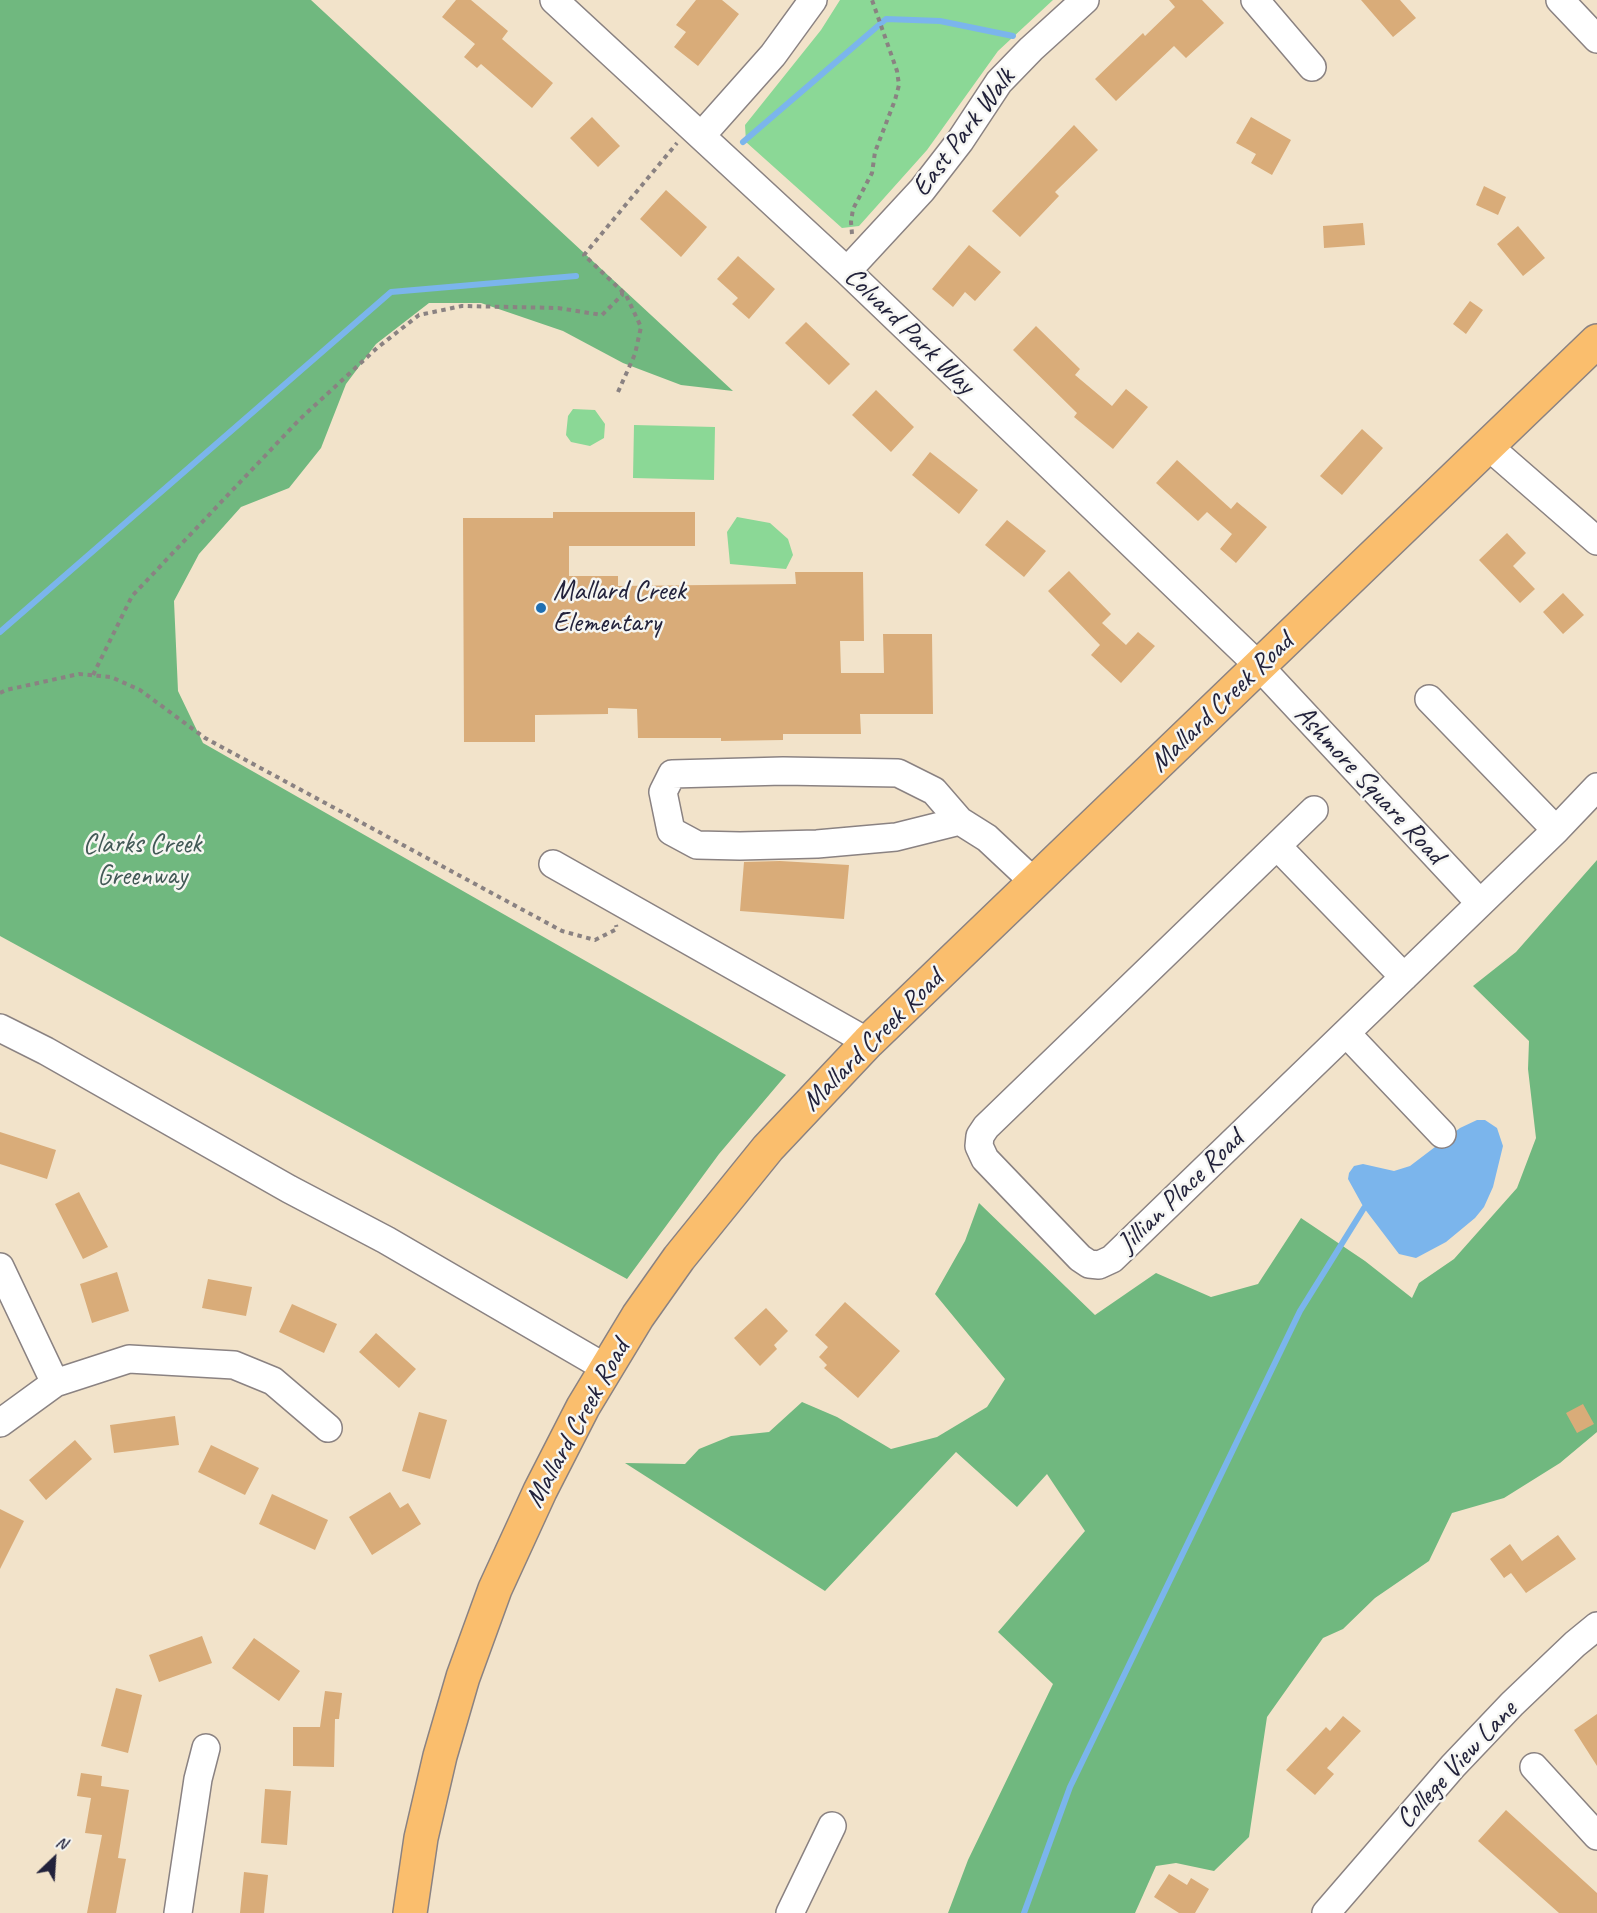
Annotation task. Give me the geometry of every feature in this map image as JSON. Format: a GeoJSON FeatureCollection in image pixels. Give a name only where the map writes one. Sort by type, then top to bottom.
{"type":"FeatureCollection","features":[{"type":"Feature","properties":{"kind":"main road","name":"Mallard Creek Road"},"geometry":{"type":"LineString","coordinates":[[410,1913],[431,1792],[457,1698],[478,1634],[526,1518],[558,1454],[606,1368],[645,1307],[728,1195],[790,1123],[868,1042],[1597,341]]}},
{"type":"Feature","properties":{"kind":"street","name":"Colvard Park Way"},"geometry":{"type":"LineString","coordinates":[[554,0],[690,138],[847,271],[1258,666]]}},
{"type":"Feature","properties":{"kind":"street"},"geometry":{"type":"LineString","coordinates":[[690,138],[773,55],[813,0]]}},
{"type":"Feature","properties":{"kind":"street","name":"East Park Walk"},"geometry":{"type":"LineString","coordinates":[[847,271],[922,190],[960,141],[999,82],[1031,49],[1085,0]]}},
{"type":"Feature","properties":{"kind":"street"},"geometry":{"type":"LineString","coordinates":[[1255,0],[1312,67]]}},
{"type":"Feature","properties":{"kind":"street"},"geometry":{"type":"LineString","coordinates":[[1560,0],[1597,39]]}},
{"type":"Feature","properties":{"kind":"street"},"geometry":{"type":"LineString","coordinates":[[1488,446],[1597,541]]}},
{"type":"Feature","properties":{"kind":"street","name":"Ashmore Square Road"},"geometry":{"type":"LineString","coordinates":[[1258,666],[1480,903]]}},
{"type":"Feature","properties":{"kind":"street"},"geometry":{"type":"LineString","coordinates":[[1430,699],[1556,830]]}},
{"type":"Feature","properties":{"kind":"street"},"geometry":{"type":"LineString","coordinates":[[960,821],[896,837],[817,844],[697,845],[671,831],[663,792],[672,774],[772,771],[898,772],[934,791],[960,821],[987,838],[1034,882]]}},
{"type":"Feature","properties":{"kind":"street","name":"Jillian Place Road"},"geometry":{"type":"LineString","coordinates":[[1314,810],[986,1127],[980,1136],[981,1154],[1080,1258],[1089,1264],[1106,1263],[1597,788]]}},
{"type":"Feature","properties":{"kind":"street"},"geometry":{"type":"LineString","coordinates":[[1277,846],[1404,977]]}},
{"type":"Feature","properties":{"kind":"street"},"geometry":{"type":"LineString","coordinates":[[553,864],[868,1042]]}},
{"type":"Feature","properties":{"kind":"street"},"geometry":{"type":"LineString","coordinates":[[0,1028],[46,1051],[290,1189],[386,1240],[606,1368]]}},
{"type":"Feature","properties":{"kind":"street"},"geometry":{"type":"LineString","coordinates":[[1346,1033],[1442,1134]]}},
{"type":"Feature","properties":{"kind":"street"},"geometry":{"type":"LineString","coordinates":[[0,1268],[55,1383]]}},
{"type":"Feature","properties":{"kind":"street"},"geometry":{"type":"LineString","coordinates":[[0,1424],[55,1383],[129,1359],[234,1365],[273,1381],[328,1428]]}},
{"type":"Feature","properties":{"kind":"street","name":"College View Lane"},"geometry":{"type":"LineString","coordinates":[[1326,1913],[1453,1766],[1512,1704],[1597,1626]]}},
{"type":"Feature","properties":{"kind":"street"},"geometry":{"type":"LineString","coordinates":[[178,1913],[198,1779],[206,1748]]}},
{"type":"Feature","properties":{"kind":"street"},"geometry":{"type":"LineString","coordinates":[[1534,1767],[1597,1836]]}},
{"type":"Feature","properties":{"kind":"street"},"geometry":{"type":"LineString","coordinates":[[790,1913],[832,1827]]}},
{"type":"Feature","properties":{"kind":"path"},"geometry":{"type":"LineString","coordinates":[[854,242],[850,222],[853,209],[872,173],[875,152],[895,100],[898,85],[897,71],[872,0]]}},
{"type":"Feature","properties":{"kind":"path"},"geometry":{"type":"LineString","coordinates":[[618,392],[634,354],[641,327],[626,294],[584,255],[690,138]]}},
{"type":"Feature","properties":{"kind":"path"},"geometry":{"type":"LineString","coordinates":[[93,675],[132,596],[300,419],[377,348],[419,315],[462,306],[558,308],[602,315],[622,295],[622,290]]}},
{"type":"Feature","properties":{"kind":"path"},"geometry":{"type":"LineString","coordinates":[[0,693],[80,674],[111,677],[140,690],[206,738],[562,931],[595,940],[617,929],[615,919]]}},
{"type":"Feature","properties":{"kind":"green space","name":"Clarks Creek Greenway"},"geometry":{"type":"Polygon","coordinates":[[[0,0],[311,0],[733,391],[681,385],[623,363],[563,331],[481,303],[429,303],[376,344],[346,384],[321,448],[289,488],[241,507],[199,554],[174,601],[178,691],[203,743],[786,1075],[719,1154],[627,1279],[0,936],[0,0]]]}},
{"type":"Feature","properties":{"kind":"green space"},"geometry":{"type":"Polygon","coordinates":[[[840,0],[1053,0],[998,51],[927,150],[859,226],[842,228],[746,142],[745,125],[821,30],[840,0]]]}},
{"type":"Feature","properties":{"kind":"green space"},"geometry":{"type":"Polygon","coordinates":[[[573,409],[595,410],[605,424],[604,438],[590,446],[571,442],[566,435],[568,416],[573,409]]]}},
{"type":"Feature","properties":{"kind":"green space"},"geometry":{"type":"Polygon","coordinates":[[[634,425],[715,427],[714,480],[633,478],[634,425]]]}},
{"type":"Feature","properties":{"kind":"green space"},"geometry":{"type":"Polygon","coordinates":[[[737,517],[770,523],[788,539],[793,555],[786,569],[730,564],[727,532],[737,517]]]}},
{"type":"Feature","properties":{"kind":"green space"},"geometry":{"type":"Polygon","coordinates":[[[1597,860],[1597,1432],[1560,1463],[1504,1498],[1452,1513],[1429,1561],[1375,1598],[1343,1629],[1323,1638],[1267,1717],[1249,1837],[1214,1871],[1176,1863],[1156,1866],[1135,1913],[948,1913],[968,1860],[1053,1684],[998,1632],[1085,1531],[1047,1474],[1017,1507],[956,1452],[825,1591],[625,1463],[685,1464],[699,1449],[731,1436],[769,1432],[802,1402],[837,1417],[891,1449],[937,1437],[987,1407],[1005,1379],[935,1294],[965,1241],[979,1203],[1095,1315],[1156,1273],[1211,1297],[1258,1284],[1301,1218],[1365,1261],[1412,1298],[1419,1283],[1454,1259],[1517,1188],[1536,1138],[1528,1069],[1529,1041],[1473,986],[1516,952],[1597,860]]]}},
{"type":"Feature","properties":{"kind":"water"},"geometry":{"type":"Polygon","coordinates":[[[1477,1120],[1485,1120],[1497,1128],[1503,1146],[1493,1187],[1484,1207],[1475,1218],[1446,1242],[1416,1258],[1399,1254],[1364,1208],[1348,1179],[1349,1173],[1354,1166],[1363,1164],[1394,1171],[1410,1166],[1460,1128],[1477,1120]]]}},
{"type":"Feature","properties":{"kind":"building"},"geometry":{"type":"Polygon","coordinates":[[[456,0],[471,0],[508,31],[502,39],[553,83],[532,108],[481,64],[477,68],[464,57],[475,44],[442,17],[456,0]]]}},
{"type":"Feature","properties":{"kind":"building"},"geometry":{"type":"Polygon","coordinates":[[[696,0],[722,0],[739,14],[698,66],[674,47],[686,32],[676,25],[696,0]]]}},
{"type":"Feature","properties":{"kind":"building"},"geometry":{"type":"Polygon","coordinates":[[[1169,0],[1202,0],[1224,23],[1186,58],[1174,46],[1116,101],[1095,79],[1143,33],[1145,36],[1175,7],[1169,0]]]}},
{"type":"Feature","properties":{"kind":"building"},"geometry":{"type":"Polygon","coordinates":[[[1361,0],[1400,0],[1416,18],[1393,37],[1361,0]]]}},
{"type":"Feature","properties":{"kind":"building"},"geometry":{"type":"Polygon","coordinates":[[[592,117],[620,146],[598,167],[570,138],[592,117]]]}},
{"type":"Feature","properties":{"kind":"building"},"geometry":{"type":"Polygon","coordinates":[[[1251,117],[1291,140],[1272,175],[1251,163],[1256,154],[1236,143],[1251,117]]]}},
{"type":"Feature","properties":{"kind":"building"},"geometry":{"type":"Polygon","coordinates":[[[1074,125],[1098,150],[1055,192],[1059,196],[1020,237],[992,211],[1074,125]]]}},
{"type":"Feature","properties":{"kind":"building"},"geometry":{"type":"Polygon","coordinates":[[[1484,186],[1506,197],[1498,215],[1476,205],[1484,186]]]}},
{"type":"Feature","properties":{"kind":"building"},"geometry":{"type":"Polygon","coordinates":[[[666,190],[707,227],[681,257],[640,219],[666,190]]]}},
{"type":"Feature","properties":{"kind":"building"},"geometry":{"type":"Polygon","coordinates":[[[1363,223],[1365,245],[1324,248],[1323,226],[1363,223]]]}},
{"type":"Feature","properties":{"kind":"building"},"geometry":{"type":"Polygon","coordinates":[[[1518,226],[1545,258],[1523,276],[1497,244],[1518,226]]]}},
{"type":"Feature","properties":{"kind":"building"},"geometry":{"type":"Polygon","coordinates":[[[969,245],[1001,272],[975,301],[965,292],[953,307],[932,289],[969,245]]]}},
{"type":"Feature","properties":{"kind":"building"},"geometry":{"type":"Polygon","coordinates":[[[738,256],[775,289],[749,319],[732,304],[738,298],[717,279],[738,256]]]}},
{"type":"Feature","properties":{"kind":"building"},"geometry":{"type":"Polygon","coordinates":[[[1470,301],[1483,310],[1466,334],[1453,324],[1470,301]]]}},
{"type":"Feature","properties":{"kind":"building"},"geometry":{"type":"Polygon","coordinates":[[[806,322],[850,364],[829,385],[785,343],[806,322]]]}},
{"type":"Feature","properties":{"kind":"building"},"geometry":{"type":"Polygon","coordinates":[[[1036,326],[1080,369],[1075,375],[1112,406],[1126,389],[1148,407],[1113,449],[1074,417],[1077,413],[1013,350],[1036,326]]]}},
{"type":"Feature","properties":{"kind":"building"},"geometry":{"type":"Polygon","coordinates":[[[876,390],[914,427],[891,452],[852,415],[876,390]]]}},
{"type":"Feature","properties":{"kind":"building"},"geometry":{"type":"Polygon","coordinates":[[[1362,429],[1383,448],[1342,495],[1320,476],[1362,429]]]}},
{"type":"Feature","properties":{"kind":"building"},"geometry":{"type":"Polygon","coordinates":[[[930,452],[978,490],[959,514],[912,475],[930,452]]]}},
{"type":"Feature","properties":{"kind":"building"},"geometry":{"type":"Polygon","coordinates":[[[1177,460],[1231,509],[1237,502],[1267,527],[1236,563],[1220,549],[1232,534],[1207,512],[1198,521],[1156,483],[1177,460]]]}},
{"type":"Feature","properties":{"kind":"building","name":"Mallard Creek Elementary"},"geometry":{"type":"Polygon","coordinates":[[[553,512],[695,512],[695,546],[569,546],[569,576],[618,576],[618,586],[796,584],[795,572],[863,572],[864,641],[840,641],[841,673],[884,673],[883,634],[932,634],[933,714],[860,714],[861,734],[783,734],[783,740],[721,741],[721,738],[638,738],[637,709],[608,708],[608,714],[535,715],[535,742],[464,742],[463,518],[553,518],[553,512]]]}},
{"type":"Feature","properties":{"kind":"building"},"geometry":{"type":"Polygon","coordinates":[[[1007,520],[1046,551],[1024,577],[985,545],[1007,520]]]}},
{"type":"Feature","properties":{"kind":"building"},"geometry":{"type":"Polygon","coordinates":[[[1507,533],[1526,553],[1513,566],[1535,589],[1520,603],[1479,560],[1507,533]]]}},
{"type":"Feature","properties":{"kind":"building"},"geometry":{"type":"Polygon","coordinates":[[[1069,571],[1111,614],[1102,623],[1126,645],[1138,632],[1155,646],[1121,683],[1091,655],[1100,645],[1048,591],[1069,571]]]}},
{"type":"Feature","properties":{"kind":"building"},"geometry":{"type":"Polygon","coordinates":[[[1563,593],[1584,615],[1563,634],[1543,612],[1563,593]]]}},
{"type":"Feature","properties":{"kind":"building"},"geometry":{"type":"Polygon","coordinates":[[[780,861],[849,865],[844,919],[740,911],[744,862],[780,861]]]}},
{"type":"Feature","properties":{"kind":"building"},"geometry":{"type":"Polygon","coordinates":[[[0,1132],[56,1150],[47,1179],[0,1164],[0,1132]]]}},
{"type":"Feature","properties":{"kind":"building"},"geometry":{"type":"Polygon","coordinates":[[[79,1192],[108,1247],[83,1259],[55,1204],[79,1192]]]}},
{"type":"Feature","properties":{"kind":"building"},"geometry":{"type":"Polygon","coordinates":[[[117,1272],[129,1311],[92,1323],[80,1284],[117,1272]]]}},
{"type":"Feature","properties":{"kind":"building"},"geometry":{"type":"Polygon","coordinates":[[[208,1279],[252,1287],[246,1316],[202,1308],[208,1279]]]}},
{"type":"Feature","properties":{"kind":"building"},"geometry":{"type":"Polygon","coordinates":[[[845,1302],[900,1351],[858,1398],[824,1368],[827,1365],[819,1357],[828,1347],[815,1335],[845,1302]]]}},
{"type":"Feature","properties":{"kind":"building"},"geometry":{"type":"Polygon","coordinates":[[[292,1304],[337,1324],[324,1353],[279,1332],[292,1304]]]}},
{"type":"Feature","properties":{"kind":"building"},"geometry":{"type":"Polygon","coordinates":[[[766,1308],[788,1331],[774,1345],[777,1349],[760,1366],[734,1338],[766,1308]]]}},
{"type":"Feature","properties":{"kind":"building"},"geometry":{"type":"Polygon","coordinates":[[[376,1333],[416,1369],[399,1388],[359,1352],[376,1333]]]}},
{"type":"Feature","properties":{"kind":"building"},"geometry":{"type":"Polygon","coordinates":[[[1583,1404],[1594,1424],[1577,1433],[1566,1413],[1583,1404]]]}},
{"type":"Feature","properties":{"kind":"building"},"geometry":{"type":"Polygon","coordinates":[[[419,1412],[447,1420],[430,1479],[402,1471],[419,1412]]]}},
{"type":"Feature","properties":{"kind":"building"},"geometry":{"type":"Polygon","coordinates":[[[175,1416],[179,1445],[114,1453],[110,1425],[175,1416]]]}},
{"type":"Feature","properties":{"kind":"building"},"geometry":{"type":"Polygon","coordinates":[[[75,1440],[92,1459],[46,1500],[29,1480],[75,1440]]]}},
{"type":"Feature","properties":{"kind":"building"},"geometry":{"type":"Polygon","coordinates":[[[211,1445],[259,1468],[245,1495],[198,1472],[211,1445]]]}},
{"type":"Feature","properties":{"kind":"building"},"geometry":{"type":"Polygon","coordinates":[[[390,1492],[400,1508],[408,1503],[421,1524],[372,1555],[349,1517],[390,1492]]]}},
{"type":"Feature","properties":{"kind":"building"},"geometry":{"type":"Polygon","coordinates":[[[272,1494],[328,1520],[315,1550],[259,1524],[272,1494]]]}},
{"type":"Feature","properties":{"kind":"building"},"geometry":{"type":"Polygon","coordinates":[[[0,1509],[24,1521],[0,1569],[0,1509]]]}},
{"type":"Feature","properties":{"kind":"building"},"geometry":{"type":"Polygon","coordinates":[[[1558,1535],[1576,1559],[1526,1593],[1511,1573],[1504,1578],[1490,1559],[1510,1544],[1522,1561],[1558,1535]]]}},
{"type":"Feature","properties":{"kind":"building"},"geometry":{"type":"Polygon","coordinates":[[[202,1636],[212,1663],[159,1682],[149,1655],[202,1636]]]}},
{"type":"Feature","properties":{"kind":"building"},"geometry":{"type":"Polygon","coordinates":[[[254,1638],[300,1671],[279,1701],[232,1668],[254,1638]]]}},
{"type":"Feature","properties":{"kind":"building"},"geometry":{"type":"Polygon","coordinates":[[[116,1688],[142,1695],[128,1753],[101,1746],[116,1688]]]}},
{"type":"Feature","properties":{"kind":"building"},"geometry":{"type":"Polygon","coordinates":[[[325,1691],[342,1693],[339,1719],[335,1719],[334,1767],[293,1766],[293,1727],[320,1727],[325,1691]]]}},
{"type":"Feature","properties":{"kind":"building"},"geometry":{"type":"Polygon","coordinates":[[[1597,1714],[1597,1766],[1574,1730],[1597,1714]]]}},
{"type":"Feature","properties":{"kind":"building"},"geometry":{"type":"Polygon","coordinates":[[[1343,1716],[1361,1731],[1327,1768],[1334,1774],[1315,1795],[1286,1770],[1326,1727],[1330,1731],[1343,1716]]]}},
{"type":"Feature","properties":{"kind":"building"},"geometry":{"type":"Polygon","coordinates":[[[81,1773],[102,1776],[101,1786],[129,1790],[118,1858],[126,1859],[116,1913],[87,1913],[102,1835],[85,1833],[91,1798],[77,1796],[81,1773]]]}},
{"type":"Feature","properties":{"kind":"building"},"geometry":{"type":"Polygon","coordinates":[[[265,1789],[291,1791],[287,1845],[261,1843],[265,1789]]]}},
{"type":"Feature","properties":{"kind":"building"},"geometry":{"type":"Polygon","coordinates":[[[1506,1810],[1597,1893],[1597,1913],[1559,1913],[1478,1841],[1506,1810]]]}},
{"type":"Feature","properties":{"kind":"building"},"geometry":{"type":"Polygon","coordinates":[[[244,1872],[268,1875],[264,1913],[240,1913],[244,1872]]]}},
{"type":"Feature","properties":{"kind":"building"},"geometry":{"type":"Polygon","coordinates":[[[1169,1874],[1187,1885],[1191,1878],[1209,1889],[1195,1913],[1179,1913],[1154,1897],[1169,1874]]]}},
{"type":"Feature","properties":{"kind":"waterway"},"geometry":{"type":"LineString","coordinates":[[743,142],[886,19],[940,21],[1013,36]]}},
{"type":"Feature","properties":{"kind":"waterway"},"geometry":{"type":"LineString","coordinates":[[0,632],[391,292],[576,276]]}},
{"type":"Feature","properties":{"kind":"waterway"},"geometry":{"type":"LineString","coordinates":[[1024,1913],[1070,1787],[1300,1311],[1364,1208]]}},
{"type":"Feature","properties":{"kind":"place","name":"Mallard Creek Elementary"},"geometry":{"type":"Point","coordinates":[541,608]}}]}
